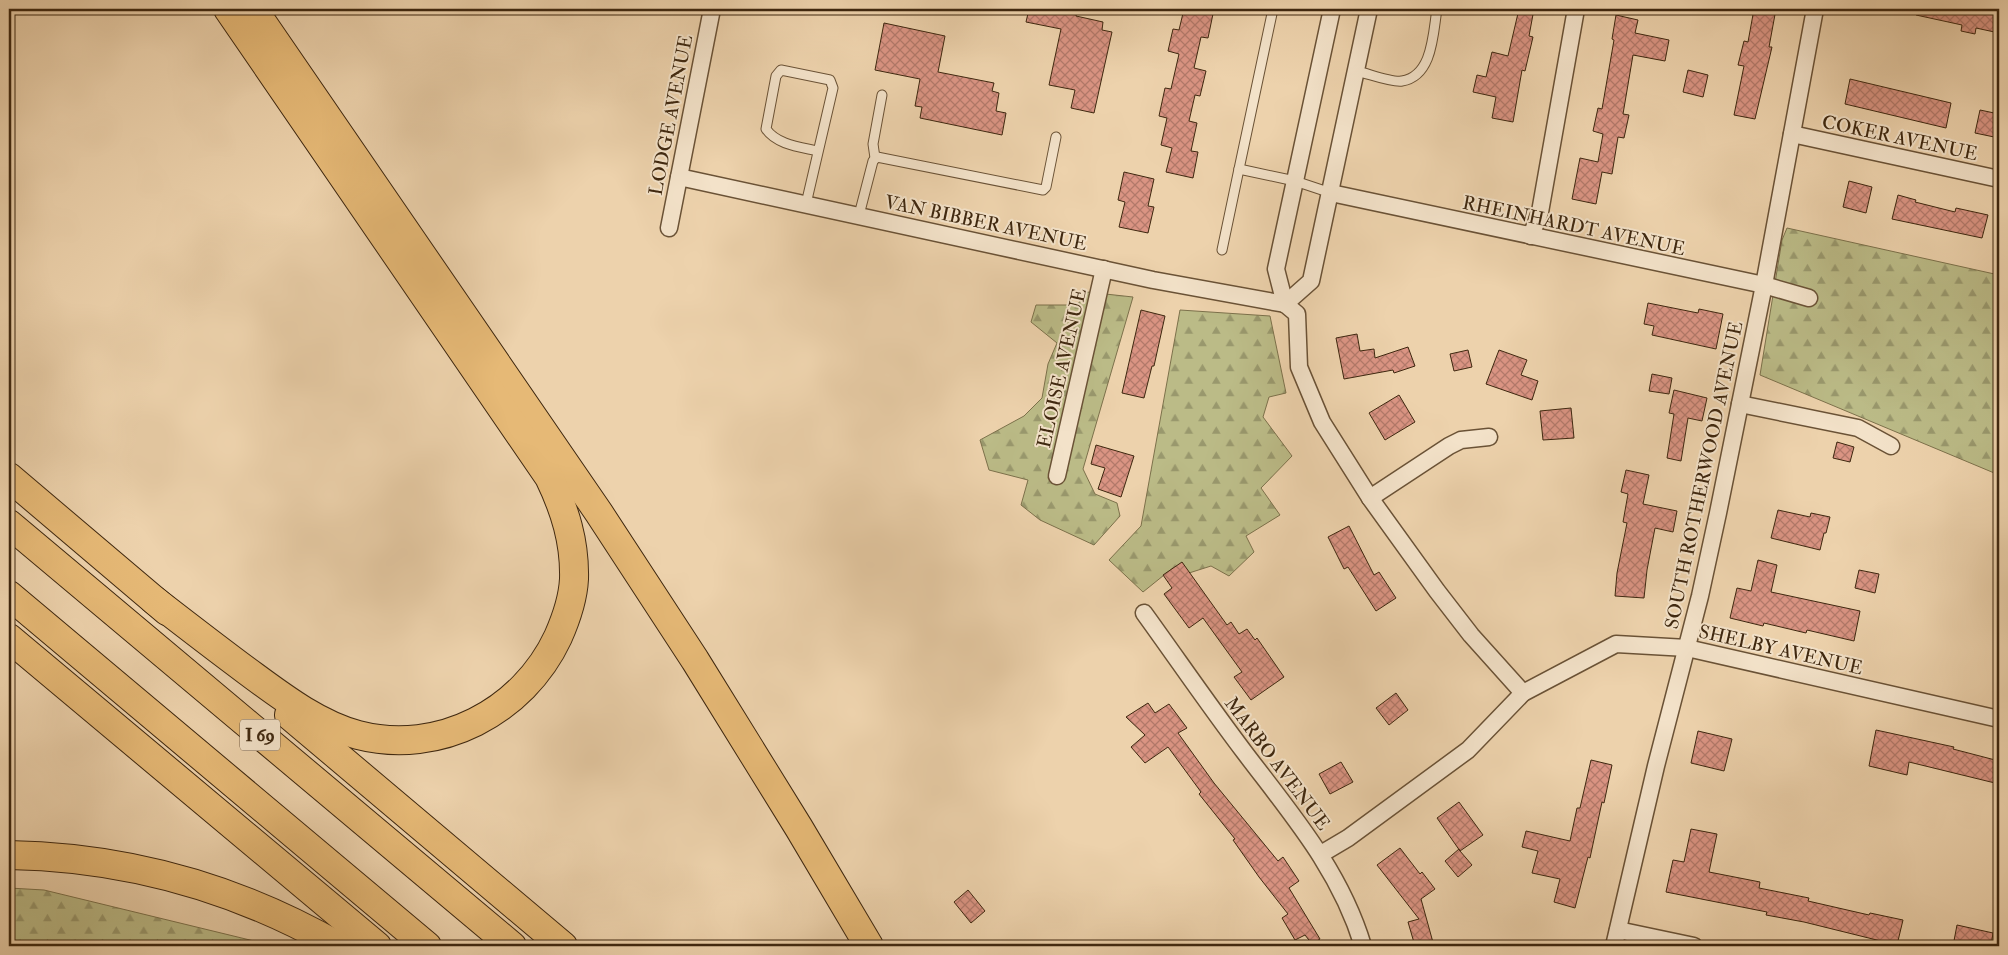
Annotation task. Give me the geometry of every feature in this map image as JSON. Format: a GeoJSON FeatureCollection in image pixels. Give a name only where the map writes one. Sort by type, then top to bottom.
{"type":"FeatureCollection","features":[{"type":"Feature","properties":{"kind":"highway"},"geometry":{"type":"LineString","coordinates":[[154,600],[270,688],[325,722],[356,734],[370,737],[414,740],[430,738],[465,728],[495,712],[511,699],[538,671],[550,654],[564,623],[574,579],[572,538],[559,499],[549,477],[228,9]]}},
{"type":"Feature","properties":{"kind":"highway"},"geometry":{"type":"LineString","coordinates":[[253,9],[604,521],[700,669],[799,828],[869,946]]}},
{"type":"Feature","properties":{"kind":"highway"},"geometry":{"type":"LineString","coordinates":[[9,477],[563,946]]}},
{"type":"Feature","properties":{"kind":"highway","name":"I 69"},"geometry":{"type":"LineString","coordinates":[[9,524],[512,946]]}},
{"type":"Feature","properties":{"kind":"highway"},"geometry":{"type":"LineString","coordinates":[[9,595],[427,946]]}},
{"type":"Feature","properties":{"kind":"highway"},"geometry":{"type":"LineString","coordinates":[[9,638],[377,946]]}},
{"type":"Feature","properties":{"kind":"highway"},"geometry":{"type":"LineString","coordinates":[[9,855],[78,859],[168,875],[252,903],[338,946]]}},
{"type":"Feature","properties":{"kind":"street","name":"LODGE AVENUE"},"geometry":{"type":"LineString","coordinates":[[669,228],[712,9]]}},
{"type":"Feature","properties":{"kind":"street"},"geometry":{"type":"LineString","coordinates":[[1332,9],[1276,269],[1285,304],[1297,314],[1299,367],[1322,422],[1370,498],[1471,635],[1523,693]]}},
{"type":"Feature","properties":{"kind":"street"},"geometry":{"type":"LineString","coordinates":[[1285,304],[1311,281],[1369,9]]}},
{"type":"Feature","properties":{"kind":"street"},"geometry":{"type":"LineString","coordinates":[[1531,236],[1540,212],[1576,9]]}},
{"type":"Feature","properties":{"kind":"street","name":"SOUTH ROTHERWOOD AVENUE"},"geometry":{"type":"LineString","coordinates":[[1614,946],[1700,596],[1764,285],[1815,9]]}},
{"type":"Feature","properties":{"kind":"street","name":"COKER AVENUE"},"geometry":{"type":"LineString","coordinates":[[1792,134],[1999,179]]}},
{"type":"Feature","properties":{"kind":"street","name":"VAN BIBBER AVENUE"},"geometry":{"type":"LineString","coordinates":[[679,177],[1153,280],[1285,304]]}},
{"type":"Feature","properties":{"kind":"street","name":"RHEINHARDT AVENUE"},"geometry":{"type":"LineString","coordinates":[[1331,192],[1764,285],[1809,298]]}},
{"type":"Feature","properties":{"kind":"street","name":"ELOISE AVENUE"},"geometry":{"type":"LineString","coordinates":[[1057,476],[1104,269]]}},
{"type":"Feature","properties":{"kind":"street"},"geometry":{"type":"LineString","coordinates":[[1740,404],[1858,428],[1891,446]]}},
{"type":"Feature","properties":{"kind":"street"},"geometry":{"type":"LineString","coordinates":[[1370,498],[1461,440],[1489,437]]}},
{"type":"Feature","properties":{"kind":"street","name":"MARBO AVENUE"},"geometry":{"type":"LineString","coordinates":[[1144,613],[1226,728],[1321,854],[1336,880],[1356,923],[1364,946]]}},
{"type":"Feature","properties":{"kind":"street","name":"SHELBY AVENUE"},"geometry":{"type":"LineString","coordinates":[[1321,854],[1348,838],[1468,750],[1523,693],[1616,644],[1686,648],[1999,719]]}},
{"type":"Feature","properties":{"kind":"street"},"geometry":{"type":"LineString","coordinates":[[1618,930],[1694,946]]}},
{"type":"Feature","properties":{"kind":"lane"},"geometry":{"type":"LineString","coordinates":[[1222,250],[1273,9]]}},
{"type":"Feature","properties":{"kind":"lane"},"geometry":{"type":"LineString","coordinates":[[1356,71],[1401,81],[1416,76],[1428,60],[1437,9]]}},
{"type":"Feature","properties":{"kind":"lane"},"geometry":{"type":"LineString","coordinates":[[806,204],[833,88],[830,80],[781,70],[776,76],[766,130],[785,143],[818,151]]}},
{"type":"Feature","properties":{"kind":"lane"},"geometry":{"type":"LineString","coordinates":[[860,216],[875,158],[873,137],[882,95]]}},
{"type":"Feature","properties":{"kind":"lane"},"geometry":{"type":"LineString","coordinates":[[875,158],[877,156],[1042,190],[1046,187],[1056,137]]}},
{"type":"Feature","properties":{"kind":"lane"},"geometry":{"type":"LineString","coordinates":[[1239,169],[1295,181],[1331,192]]}},
{"type":"Feature","properties":{"kind":"green space"},"geometry":{"type":"Polygon","coordinates":[[[1787,228],[1999,275],[1999,475],[1760,375],[1782,240],[1787,228]]]}},
{"type":"Feature","properties":{"kind":"green space"},"geometry":{"type":"Polygon","coordinates":[[[1087,292],[1133,297],[1083,469],[1095,494],[1117,503],[1120,516],[1094,545],[1040,520],[1021,505],[1028,480],[989,470],[980,440],[1024,416],[1042,398],[1048,364],[1057,343],[1031,322],[1036,305],[1077,305],[1087,292]]]}},
{"type":"Feature","properties":{"kind":"green space"},"geometry":{"type":"Polygon","coordinates":[[[1180,310],[1270,316],[1286,393],[1269,397],[1263,417],[1292,456],[1261,488],[1280,515],[1246,536],[1254,552],[1229,576],[1211,566],[1189,573],[1174,567],[1143,592],[1109,560],[1141,526],[1180,310]]]}},
{"type":"Feature","properties":{"kind":"green space"},"geometry":{"type":"Polygon","coordinates":[[[9,888],[44,890],[254,941],[256,946],[9,946],[9,888]]]}},
{"type":"Feature","properties":{"kind":"building"},"geometry":{"type":"Polygon","coordinates":[[[1029,9],[1077,9],[1076,16],[1103,22],[1102,30],[1112,32],[1094,113],[1071,108],[1075,90],[1049,85],[1061,29],[1026,22],[1029,9]]]}},
{"type":"Feature","properties":{"kind":"building"},"geometry":{"type":"Polygon","coordinates":[[[1184,9],[1214,9],[1208,38],[1201,37],[1194,68],[1206,71],[1200,96],[1195,95],[1189,121],[1197,123],[1191,151],[1198,152],[1193,178],[1166,172],[1172,148],[1161,145],[1167,118],[1159,116],[1165,88],[1171,89],[1179,54],[1168,51],[1173,29],[1179,30],[1184,9]]]}},
{"type":"Feature","properties":{"kind":"building"},"geometry":{"type":"Polygon","coordinates":[[[1519,9],[1534,9],[1529,36],[1533,37],[1525,71],[1522,70],[1513,122],[1492,118],[1496,97],[1473,92],[1477,75],[1486,77],[1492,52],[1508,56],[1519,9]]]}},
{"type":"Feature","properties":{"kind":"building"},"geometry":{"type":"Polygon","coordinates":[[[1754,9],[1776,9],[1769,47],[1772,47],[1755,119],[1734,115],[1744,66],[1738,65],[1744,41],[1748,42],[1754,9]]]}},
{"type":"Feature","properties":{"kind":"building"},"geometry":{"type":"Polygon","coordinates":[[[1917,9],[1987,9],[1999,11],[1999,33],[1976,28],[1975,34],[1961,31],[1962,25],[1916,15],[1917,9]]]}},
{"type":"Feature","properties":{"kind":"building"},"geometry":{"type":"Polygon","coordinates":[[[1616,15],[1638,20],[1635,33],[1669,40],[1665,61],[1633,55],[1623,114],[1629,115],[1624,138],[1618,137],[1612,174],[1602,172],[1596,204],[1572,199],[1580,158],[1598,162],[1603,134],[1593,131],[1598,108],[1602,109],[1614,40],[1612,39],[1616,15]]]}},
{"type":"Feature","properties":{"kind":"building"},"geometry":{"type":"Polygon","coordinates":[[[884,23],[945,36],[938,72],[994,83],[992,91],[999,93],[996,111],[1006,113],[1002,135],[920,118],[922,107],[915,106],[920,79],[875,70],[884,23]]]}},
{"type":"Feature","properties":{"kind":"building"},"geometry":{"type":"Polygon","coordinates":[[[1688,70],[1708,75],[1703,97],[1683,92],[1688,70]]]}},
{"type":"Feature","properties":{"kind":"building"},"geometry":{"type":"Polygon","coordinates":[[[1850,79],[1951,103],[1946,128],[1845,104],[1850,79]]]}},
{"type":"Feature","properties":{"kind":"building"},"geometry":{"type":"Polygon","coordinates":[[[1980,110],[1999,114],[1999,138],[1975,133],[1980,110]]]}},
{"type":"Feature","properties":{"kind":"building"},"geometry":{"type":"Polygon","coordinates":[[[1124,172],[1154,179],[1148,206],[1154,207],[1148,233],[1119,227],[1125,202],[1118,200],[1124,172]]]}},
{"type":"Feature","properties":{"kind":"building"},"geometry":{"type":"Polygon","coordinates":[[[1849,181],[1872,187],[1866,213],[1843,207],[1849,181]]]}},
{"type":"Feature","properties":{"kind":"building"},"geometry":{"type":"Polygon","coordinates":[[[1898,195],[1916,200],[1915,202],[1955,212],[1956,208],[1988,215],[1982,238],[1892,219],[1898,195]]]}},
{"type":"Feature","properties":{"kind":"building"},"geometry":{"type":"Polygon","coordinates":[[[1648,303],[1698,313],[1699,309],[1723,314],[1716,349],[1652,335],[1654,326],[1644,324],[1648,303]]]}},
{"type":"Feature","properties":{"kind":"building"},"geometry":{"type":"Polygon","coordinates":[[[1141,310],[1165,316],[1154,366],[1152,366],[1144,398],[1122,393],[1141,310]]]}},
{"type":"Feature","properties":{"kind":"building"},"geometry":{"type":"Polygon","coordinates":[[[1357,334],[1360,351],[1374,349],[1375,358],[1408,347],[1415,366],[1394,373],[1393,370],[1344,379],[1336,338],[1357,334]]]}},
{"type":"Feature","properties":{"kind":"building"},"geometry":{"type":"Polygon","coordinates":[[[1468,350],[1472,367],[1454,371],[1450,354],[1468,350]]]}},
{"type":"Feature","properties":{"kind":"building"},"geometry":{"type":"Polygon","coordinates":[[[1499,350],[1527,360],[1521,375],[1538,381],[1532,400],[1486,384],[1499,350]]]}},
{"type":"Feature","properties":{"kind":"building"},"geometry":{"type":"Polygon","coordinates":[[[1652,374],[1672,378],[1669,394],[1649,391],[1652,374]]]}},
{"type":"Feature","properties":{"kind":"building"},"geometry":{"type":"Polygon","coordinates":[[[1674,390],[1707,398],[1702,421],[1688,418],[1681,461],[1667,458],[1674,414],[1669,413],[1674,390]]]}},
{"type":"Feature","properties":{"kind":"building"},"geometry":{"type":"Polygon","coordinates":[[[1399,395],[1415,422],[1385,440],[1369,413],[1399,395]]]}},
{"type":"Feature","properties":{"kind":"building"},"geometry":{"type":"Polygon","coordinates":[[[1571,408],[1574,438],[1543,440],[1540,411],[1571,408]]]}},
{"type":"Feature","properties":{"kind":"building"},"geometry":{"type":"Polygon","coordinates":[[[1837,442],[1854,447],[1850,462],[1833,458],[1837,442]]]}},
{"type":"Feature","properties":{"kind":"building"},"geometry":{"type":"Polygon","coordinates":[[[1096,445],[1134,456],[1121,497],[1098,489],[1105,468],[1091,464],[1096,445]]]}},
{"type":"Feature","properties":{"kind":"building"},"geometry":{"type":"Polygon","coordinates":[[[1626,470],[1649,475],[1643,504],[1677,511],[1673,532],[1655,528],[1644,598],[1615,596],[1617,573],[1627,523],[1623,522],[1628,494],[1621,492],[1626,470]]]}},
{"type":"Feature","properties":{"kind":"building"},"geometry":{"type":"Polygon","coordinates":[[[1778,510],[1810,517],[1811,513],[1830,517],[1820,550],[1771,538],[1778,510]]]}},
{"type":"Feature","properties":{"kind":"building"},"geometry":{"type":"Polygon","coordinates":[[[1349,526],[1374,575],[1379,572],[1396,598],[1376,611],[1348,567],[1344,569],[1328,537],[1349,526]]]}},
{"type":"Feature","properties":{"kind":"building"},"geometry":{"type":"Polygon","coordinates":[[[1758,560],[1777,565],[1771,592],[1860,611],[1854,641],[1807,630],[1806,633],[1764,623],[1763,626],[1730,618],[1737,588],[1751,591],[1758,560]]]}},
{"type":"Feature","properties":{"kind":"building"},"geometry":{"type":"Polygon","coordinates":[[[1182,562],[1227,625],[1231,622],[1239,634],[1247,629],[1255,640],[1257,638],[1284,677],[1251,700],[1234,677],[1242,672],[1203,618],[1189,628],[1164,594],[1172,588],[1163,575],[1182,562]]]}},
{"type":"Feature","properties":{"kind":"building"},"geometry":{"type":"Polygon","coordinates":[[[1859,570],[1879,574],[1875,593],[1855,588],[1859,570]]]}},
{"type":"Feature","properties":{"kind":"building"},"geometry":{"type":"Polygon","coordinates":[[[1396,693],[1408,710],[1389,725],[1376,708],[1396,693]]]}},
{"type":"Feature","properties":{"kind":"building"},"geometry":{"type":"Polygon","coordinates":[[[1148,703],[1155,713],[1169,704],[1187,728],[1178,733],[1214,783],[1278,861],[1283,857],[1299,881],[1289,888],[1320,939],[1312,944],[1305,935],[1295,940],[1282,918],[1288,914],[1259,877],[1233,840],[1235,839],[1199,794],[1201,792],[1168,747],[1145,763],[1131,747],[1145,735],[1126,717],[1148,703]]]}},
{"type":"Feature","properties":{"kind":"building"},"geometry":{"type":"Polygon","coordinates":[[[1876,730],[1954,747],[1953,749],[1999,761],[1999,784],[1909,762],[1907,775],[1869,766],[1876,730]]]}},
{"type":"Feature","properties":{"kind":"building"},"geometry":{"type":"Polygon","coordinates":[[[1698,731],[1732,739],[1724,771],[1691,763],[1698,731]]]}},
{"type":"Feature","properties":{"kind":"building"},"geometry":{"type":"Polygon","coordinates":[[[1591,760],[1612,765],[1590,858],[1588,857],[1575,908],[1554,902],[1560,879],[1532,873],[1538,851],[1522,847],[1526,831],[1570,841],[1577,808],[1580,808],[1591,760]]]}},
{"type":"Feature","properties":{"kind":"building"},"geometry":{"type":"Polygon","coordinates":[[[1341,762],[1353,782],[1330,794],[1319,774],[1341,762]]]}},
{"type":"Feature","properties":{"kind":"building"},"geometry":{"type":"Polygon","coordinates":[[[1459,802],[1483,835],[1460,851],[1472,865],[1458,877],[1445,861],[1459,849],[1437,818],[1459,802]]]}},
{"type":"Feature","properties":{"kind":"building"},"geometry":{"type":"Polygon","coordinates":[[[1691,829],[1717,834],[1709,872],[1760,882],[1759,888],[1809,898],[1808,901],[1869,915],[1870,913],[1903,920],[1897,945],[1804,922],[1766,915],[1767,912],[1666,892],[1673,860],[1684,862],[1691,829]]]}},
{"type":"Feature","properties":{"kind":"building"},"geometry":{"type":"Polygon","coordinates":[[[1400,848],[1420,874],[1422,872],[1435,889],[1421,899],[1434,946],[1415,946],[1408,922],[1419,919],[1377,865],[1400,848]]]}},
{"type":"Feature","properties":{"kind":"building"},"geometry":{"type":"Polygon","coordinates":[[[968,890],[985,911],[971,923],[954,902],[968,890]]]}},
{"type":"Feature","properties":{"kind":"building"},"geometry":{"type":"Polygon","coordinates":[[[1957,925],[1993,933],[1991,946],[1953,946],[1957,925]]]}}]}
